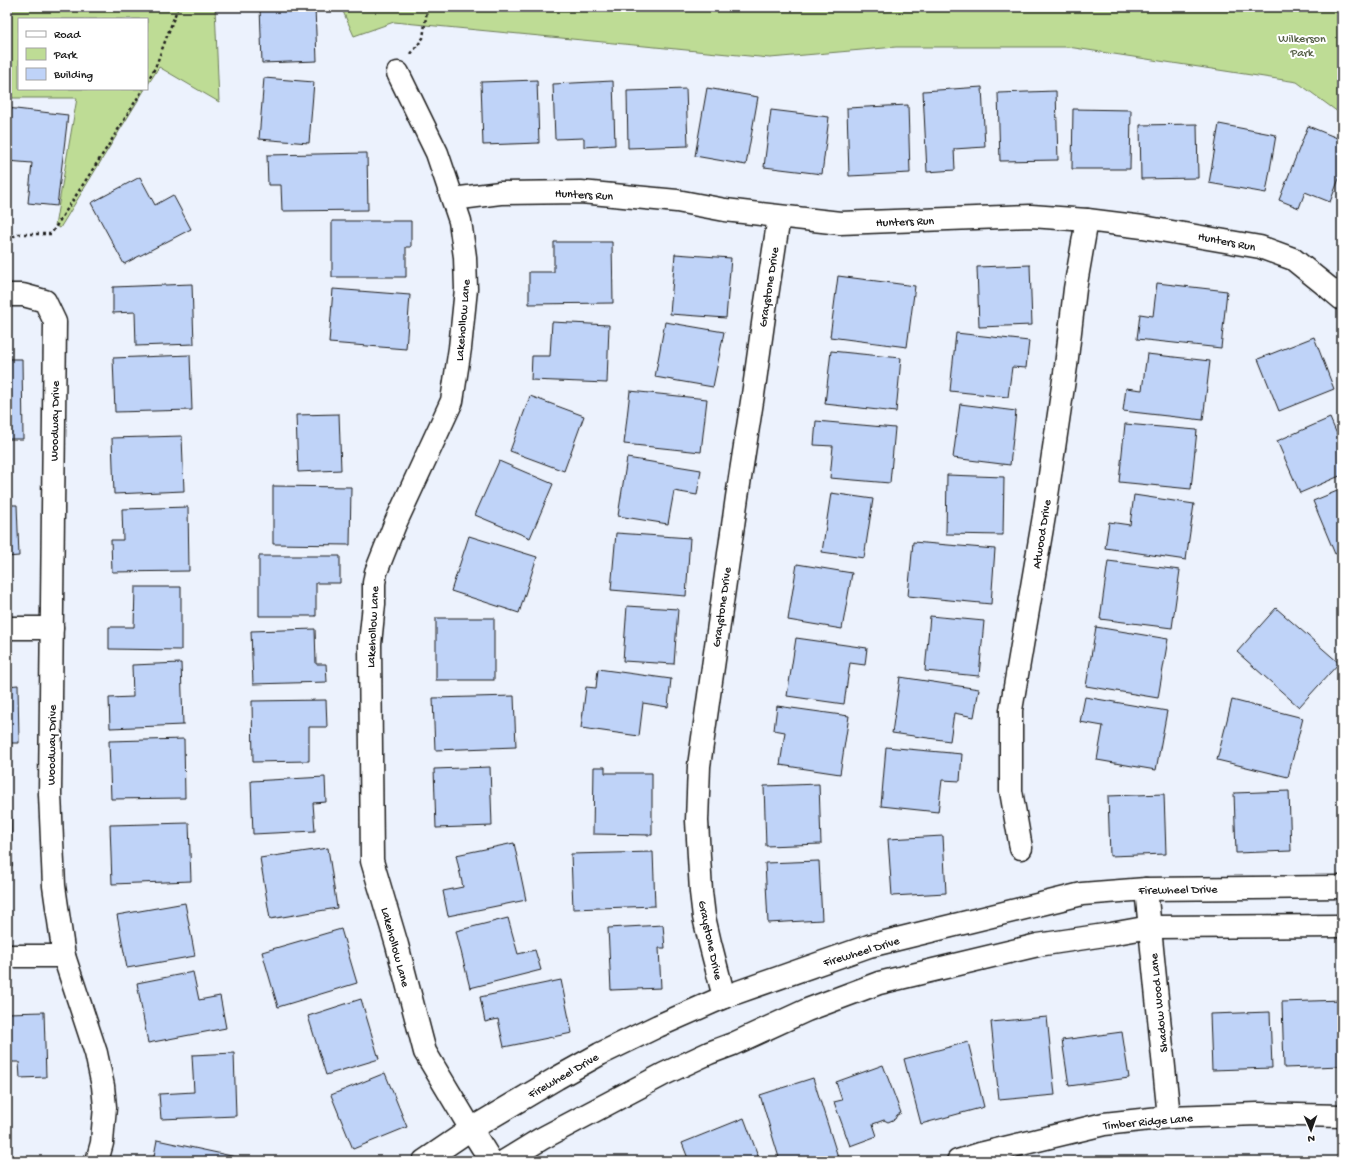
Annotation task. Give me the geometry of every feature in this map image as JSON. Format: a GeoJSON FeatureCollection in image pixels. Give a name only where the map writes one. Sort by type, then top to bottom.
{"type":"FeatureCollection","features":[{"type":"Feature","properties":{"kind":"street","name":"Lakehollow Lane"},"geometry":{"type":"LineString","coordinates":[[398,73],[437,152],[460,221],[465,257],[466,289],[460,348],[452,401],[395,524],[376,572],[374,583],[374,604],[370,644],[372,861],[397,945],[425,1052],[491,1161]]}},
{"type":"Feature","properties":{"kind":"street","name":"Hunters Run"},"geometry":{"type":"LineString","coordinates":[[453,199],[500,193],[581,192],[677,201],[726,210],[840,224],[1032,216],[1143,226],[1260,247],[1293,259],[1342,299]]}},
{"type":"Feature","properties":{"kind":"street","name":"Graystone Drive"},"geometry":{"type":"LineString","coordinates":[[724,997],[710,944],[701,892],[697,821],[699,766],[735,505],[779,217]]}},
{"type":"Feature","properties":{"kind":"street","name":"Atwood Drive"},"geometry":{"type":"LineString","coordinates":[[1021,848],[1011,790],[1012,710],[1044,516],[1066,366],[1075,289],[1087,220]]}},
{"type":"Feature","properties":{"kind":"street","name":"Woodway Drive"},"geometry":{"type":"LineString","coordinates":[[7,295],[23,295],[45,300],[55,322],[50,794],[54,886],[64,956],[96,1053],[102,1086],[105,1107],[102,1143],[97,1161]]}},
{"type":"Feature","properties":{"kind":"street"},"geometry":{"type":"LineString","coordinates":[[7,628],[52,628]]}},
{"type":"Feature","properties":{"kind":"street","name":"Firewheel Drive"},"geometry":{"type":"LineString","coordinates":[[424,1161],[471,1130],[600,1054],[658,1026],[724,997],[869,946],[1082,894],[1146,889],[1342,886]]}},
{"type":"Feature","properties":{"kind":"street","name":"Shadow Wood Lane"},"geometry":{"type":"LineString","coordinates":[[1146,889],[1169,1117]]}},
{"type":"Feature","properties":{"kind":"street"},"geometry":{"type":"LineString","coordinates":[[505,1161],[540,1139],[664,1074],[808,1010],[879,983],[1038,945],[1150,927],[1342,926]]}},
{"type":"Feature","properties":{"kind":"street"},"geometry":{"type":"LineString","coordinates":[[7,956],[64,956]]}},
{"type":"Feature","properties":{"kind":"street","name":"Timber Ridge Lane"},"geometry":{"type":"LineString","coordinates":[[958,1161],[980,1154],[1104,1124],[1169,1117],[1258,1114],[1342,1116]]}},
{"type":"Feature","properties":{"kind":"path"},"geometry":{"type":"LineString","coordinates":[[148,80],[155,68],[178,7]]}},
{"type":"Feature","properties":{"kind":"path"},"geometry":{"type":"LineString","coordinates":[[398,73],[423,38],[427,10],[426,7]]}},
{"type":"Feature","properties":{"kind":"path"},"geometry":{"type":"LineString","coordinates":[[7,239],[19,234],[51,234],[142,90]]}},
{"type":"Feature","properties":{"kind":"green space"},"geometry":{"type":"Polygon","coordinates":[[[7,7],[215,7],[219,102],[159,67],[148,84],[148,18],[18,18],[18,90],[144,90],[60,228],[55,226],[77,98],[7,98],[7,7]]]}},
{"type":"Feature","properties":{"kind":"green space","name":"Wilkerson Park"},"geometry":{"type":"Polygon","coordinates":[[[341,7],[1342,7],[1342,115],[1297,82],[1068,47],[896,47],[770,58],[394,22],[354,36],[341,7]]]}},
{"type":"Feature","properties":{"kind":"building"},"geometry":{"type":"Polygon","coordinates":[[[260,7],[315,7],[317,61],[262,63],[260,7]]]}},
{"type":"Feature","properties":{"kind":"building"},"geometry":{"type":"Polygon","coordinates":[[[264,78],[314,82],[309,143],[259,139],[264,78]]]}},
{"type":"Feature","properties":{"kind":"building"},"geometry":{"type":"Polygon","coordinates":[[[537,80],[539,143],[483,145],[481,82],[537,80]]]}},
{"type":"Feature","properties":{"kind":"building"},"geometry":{"type":"Polygon","coordinates":[[[613,81],[615,145],[584,147],[584,138],[555,139],[553,84],[613,81]]]}},
{"type":"Feature","properties":{"kind":"building"},"geometry":{"type":"Polygon","coordinates":[[[982,87],[985,147],[954,149],[955,170],[927,172],[923,91],[982,87]]]}},
{"type":"Feature","properties":{"kind":"building"},"geometry":{"type":"Polygon","coordinates":[[[707,88],[758,97],[746,165],[695,156],[707,88]]]}},
{"type":"Feature","properties":{"kind":"building"},"geometry":{"type":"Polygon","coordinates":[[[686,89],[688,146],[628,148],[627,91],[686,89]]]}},
{"type":"Feature","properties":{"kind":"building"},"geometry":{"type":"Polygon","coordinates":[[[1056,91],[1058,160],[1000,161],[998,93],[1056,91]]]}},
{"type":"Feature","properties":{"kind":"building"},"geometry":{"type":"Polygon","coordinates":[[[908,105],[910,173],[849,176],[847,108],[908,105]]]}},
{"type":"Feature","properties":{"kind":"building"},"geometry":{"type":"Polygon","coordinates":[[[7,108],[68,115],[57,206],[28,203],[32,163],[7,161],[7,108]]]}},
{"type":"Feature","properties":{"kind":"building"},"geometry":{"type":"Polygon","coordinates":[[[1073,109],[1131,110],[1130,169],[1072,169],[1073,109]]]}},
{"type":"Feature","properties":{"kind":"building"},"geometry":{"type":"Polygon","coordinates":[[[771,110],[829,117],[822,174],[764,167],[771,110]]]}},
{"type":"Feature","properties":{"kind":"building"},"geometry":{"type":"Polygon","coordinates":[[[1197,124],[1198,178],[1141,179],[1140,125],[1197,124]]]}},
{"type":"Feature","properties":{"kind":"building"},"geometry":{"type":"Polygon","coordinates":[[[1219,124],[1276,135],[1266,193],[1209,183],[1219,124]]]}},
{"type":"Feature","properties":{"kind":"building"},"geometry":{"type":"Polygon","coordinates":[[[1308,126],[1342,140],[1342,171],[1330,202],[1305,192],[1299,208],[1279,200],[1308,126]]]}},
{"type":"Feature","properties":{"kind":"building"},"geometry":{"type":"Polygon","coordinates":[[[367,153],[368,210],[282,211],[281,185],[268,185],[267,155],[367,153]]]}},
{"type":"Feature","properties":{"kind":"building"},"geometry":{"type":"Polygon","coordinates":[[[140,177],[155,205],[173,195],[191,229],[124,264],[91,203],[140,177]]]}},
{"type":"Feature","properties":{"kind":"building"},"geometry":{"type":"Polygon","coordinates":[[[332,221],[411,221],[411,247],[406,247],[406,277],[332,277],[332,221]]]}},
{"type":"Feature","properties":{"kind":"building"},"geometry":{"type":"Polygon","coordinates":[[[554,242],[612,242],[613,303],[529,304],[529,272],[554,272],[554,242]]]}},
{"type":"Feature","properties":{"kind":"building"},"geometry":{"type":"Polygon","coordinates":[[[675,254],[731,258],[726,318],[670,314],[675,254]]]}},
{"type":"Feature","properties":{"kind":"building"},"geometry":{"type":"Polygon","coordinates":[[[1030,265],[1032,325],[979,327],[977,267],[1030,265]]]}},
{"type":"Feature","properties":{"kind":"building"},"geometry":{"type":"Polygon","coordinates":[[[838,276],[915,286],[907,347],[830,337],[838,276]]]}},
{"type":"Feature","properties":{"kind":"building"},"geometry":{"type":"Polygon","coordinates":[[[1157,283],[1227,291],[1221,348],[1137,339],[1140,314],[1153,316],[1157,283]]]}},
{"type":"Feature","properties":{"kind":"building"},"geometry":{"type":"Polygon","coordinates":[[[192,284],[194,344],[136,346],[135,312],[113,313],[113,287],[192,284]]]}},
{"type":"Feature","properties":{"kind":"building"},"geometry":{"type":"Polygon","coordinates":[[[333,289],[410,295],[406,349],[329,343],[333,289]]]}},
{"type":"Feature","properties":{"kind":"building"},"geometry":{"type":"Polygon","coordinates":[[[552,322],[609,325],[607,383],[531,380],[532,356],[550,356],[552,322]]]}},
{"type":"Feature","properties":{"kind":"building"},"geometry":{"type":"Polygon","coordinates":[[[665,322],[724,332],[713,387],[655,377],[665,322]]]}},
{"type":"Feature","properties":{"kind":"building"},"geometry":{"type":"Polygon","coordinates":[[[956,333],[1029,341],[1026,368],[1012,367],[1008,397],[950,391],[956,333]]]}},
{"type":"Feature","properties":{"kind":"building"},"geometry":{"type":"Polygon","coordinates":[[[1314,337],[1334,389],[1279,411],[1258,359],[1314,337]]]}},
{"type":"Feature","properties":{"kind":"building"},"geometry":{"type":"Polygon","coordinates":[[[831,351],[901,358],[896,412],[825,404],[831,351]]]}},
{"type":"Feature","properties":{"kind":"building"},"geometry":{"type":"Polygon","coordinates":[[[1147,354],[1210,361],[1203,420],[1123,411],[1126,388],[1142,390],[1147,354]]]}},
{"type":"Feature","properties":{"kind":"building"},"geometry":{"type":"Polygon","coordinates":[[[190,355],[192,410],[115,412],[113,358],[190,355]]]}},
{"type":"Feature","properties":{"kind":"building"},"geometry":{"type":"Polygon","coordinates":[[[7,359],[22,359],[23,439],[7,439],[7,359]]]}},
{"type":"Feature","properties":{"kind":"building"},"geometry":{"type":"Polygon","coordinates":[[[630,391],[707,399],[701,452],[624,444],[630,391]]]}},
{"type":"Feature","properties":{"kind":"building"},"geometry":{"type":"Polygon","coordinates":[[[530,396],[584,416],[564,471],[510,451],[530,396]]]}},
{"type":"Feature","properties":{"kind":"building"},"geometry":{"type":"Polygon","coordinates":[[[960,404],[1016,411],[1010,465],[953,458],[960,404]]]}},
{"type":"Feature","properties":{"kind":"building"},"geometry":{"type":"Polygon","coordinates":[[[339,414],[341,470],[298,472],[296,415],[339,414]]]}},
{"type":"Feature","properties":{"kind":"building"},"geometry":{"type":"Polygon","coordinates":[[[1330,418],[1339,439],[1342,437],[1342,475],[1300,493],[1277,441],[1330,418]]]}},
{"type":"Feature","properties":{"kind":"building"},"geometry":{"type":"Polygon","coordinates":[[[816,421],[895,428],[890,483],[830,478],[833,446],[814,445],[816,421]]]}},
{"type":"Feature","properties":{"kind":"building"},"geometry":{"type":"Polygon","coordinates":[[[1125,424],[1197,430],[1191,489],[1119,482],[1125,424]]]}},
{"type":"Feature","properties":{"kind":"building"},"geometry":{"type":"Polygon","coordinates":[[[182,436],[184,491],[114,494],[112,438],[182,436]]]}},
{"type":"Feature","properties":{"kind":"building"},"geometry":{"type":"Polygon","coordinates":[[[627,458],[701,470],[697,495],[674,491],[668,524],[618,516],[627,458]]]}},
{"type":"Feature","properties":{"kind":"building"},"geometry":{"type":"Polygon","coordinates":[[[499,461],[553,484],[530,538],[475,515],[499,461]]]}},
{"type":"Feature","properties":{"kind":"building"},"geometry":{"type":"Polygon","coordinates":[[[947,475],[1004,477],[1003,535],[946,534],[947,475]]]}},
{"type":"Feature","properties":{"kind":"building"},"geometry":{"type":"Polygon","coordinates":[[[273,486],[351,487],[350,545],[273,544],[273,486]]]}},
{"type":"Feature","properties":{"kind":"building"},"geometry":{"type":"Polygon","coordinates":[[[1342,489],[1342,551],[1335,554],[1313,501],[1342,489]]]}},
{"type":"Feature","properties":{"kind":"building"},"geometry":{"type":"Polygon","coordinates":[[[831,493],[873,499],[864,558],[822,552],[831,493]]]}},
{"type":"Feature","properties":{"kind":"building"},"geometry":{"type":"Polygon","coordinates":[[[1134,495],[1194,504],[1186,560],[1105,548],[1109,522],[1130,525],[1134,495]]]}},
{"type":"Feature","properties":{"kind":"building"},"geometry":{"type":"Polygon","coordinates":[[[7,505],[17,505],[19,556],[7,557],[7,505]]]}},
{"type":"Feature","properties":{"kind":"building"},"geometry":{"type":"Polygon","coordinates":[[[188,507],[189,571],[112,572],[111,540],[123,540],[122,509],[188,507]]]}},
{"type":"Feature","properties":{"kind":"building"},"geometry":{"type":"Polygon","coordinates":[[[616,533],[690,538],[686,596],[611,590],[616,533]]]}},
{"type":"Feature","properties":{"kind":"building"},"geometry":{"type":"Polygon","coordinates":[[[469,536],[537,557],[519,613],[451,591],[469,536]]]}},
{"type":"Feature","properties":{"kind":"building"},"geometry":{"type":"Polygon","coordinates":[[[913,542],[995,549],[991,604],[908,596],[913,542]]]}},
{"type":"Feature","properties":{"kind":"building"},"geometry":{"type":"Polygon","coordinates":[[[259,556],[340,556],[340,583],[316,583],[316,616],[259,616],[259,556]]]}},
{"type":"Feature","properties":{"kind":"building"},"geometry":{"type":"Polygon","coordinates":[[[1108,561],[1180,570],[1172,628],[1100,619],[1108,561]]]}},
{"type":"Feature","properties":{"kind":"building"},"geometry":{"type":"Polygon","coordinates":[[[797,564],[852,573],[842,629],[788,620],[797,564]]]}},
{"type":"Feature","properties":{"kind":"building"},"geometry":{"type":"Polygon","coordinates":[[[135,587],[181,587],[181,650],[109,649],[109,627],[134,627],[135,587]]]}},
{"type":"Feature","properties":{"kind":"building"},"geometry":{"type":"Polygon","coordinates":[[[627,606],[678,609],[674,664],[623,661],[627,606]]]}},
{"type":"Feature","properties":{"kind":"building"},"geometry":{"type":"Polygon","coordinates":[[[1276,608],[1339,663],[1299,707],[1237,652],[1276,608]]]}},
{"type":"Feature","properties":{"kind":"building"},"geometry":{"type":"Polygon","coordinates":[[[930,616],[984,621],[979,676],[925,671],[930,616]]]}},
{"type":"Feature","properties":{"kind":"building"},"geometry":{"type":"Polygon","coordinates":[[[436,618],[494,618],[494,680],[436,680],[436,618]]]}},
{"type":"Feature","properties":{"kind":"building"},"geometry":{"type":"Polygon","coordinates":[[[1096,627],[1168,639],[1158,698],[1086,686],[1096,627]]]}},
{"type":"Feature","properties":{"kind":"building"},"geometry":{"type":"Polygon","coordinates":[[[315,629],[316,664],[326,664],[327,682],[253,684],[251,631],[315,629]]]}},
{"type":"Feature","properties":{"kind":"building"},"geometry":{"type":"Polygon","coordinates":[[[796,638],[867,648],[865,665],[850,663],[844,704],[787,696],[796,638]]]}},
{"type":"Feature","properties":{"kind":"building"},"geometry":{"type":"Polygon","coordinates":[[[181,663],[183,725],[110,728],[109,698],[133,697],[132,665],[181,663]]]}},
{"type":"Feature","properties":{"kind":"building"},"geometry":{"type":"Polygon","coordinates":[[[598,669],[671,679],[668,707],[643,703],[639,736],[581,728],[586,687],[596,688],[598,669]]]}},
{"type":"Feature","properties":{"kind":"building"},"geometry":{"type":"Polygon","coordinates":[[[900,677],[979,689],[974,717],[954,713],[950,741],[892,733],[900,677]]]}},
{"type":"Feature","properties":{"kind":"building"},"geometry":{"type":"Polygon","coordinates":[[[18,685],[19,743],[7,743],[7,686],[18,685]]]}},
{"type":"Feature","properties":{"kind":"building"},"geometry":{"type":"Polygon","coordinates":[[[514,696],[516,747],[435,750],[433,698],[514,696]]]}},
{"type":"Feature","properties":{"kind":"building"},"geometry":{"type":"Polygon","coordinates":[[[1085,697],[1167,711],[1156,770],[1097,760],[1103,726],[1080,722],[1085,697]]]}},
{"type":"Feature","properties":{"kind":"building"},"geometry":{"type":"Polygon","coordinates":[[[326,700],[327,727],[309,727],[309,761],[253,762],[252,701],[326,700]]]}},
{"type":"Feature","properties":{"kind":"building"},"geometry":{"type":"Polygon","coordinates":[[[1232,700],[1303,718],[1288,777],[1217,760],[1232,700]]]}},
{"type":"Feature","properties":{"kind":"building"},"geometry":{"type":"Polygon","coordinates":[[[777,706],[849,716],[840,774],[780,765],[785,732],[774,730],[777,706]]]}},
{"type":"Feature","properties":{"kind":"building"},"geometry":{"type":"Polygon","coordinates":[[[184,739],[185,798],[111,799],[109,741],[184,739]]]}},
{"type":"Feature","properties":{"kind":"building"},"geometry":{"type":"Polygon","coordinates":[[[886,747],[962,754],[960,781],[942,780],[938,812],[881,806],[886,747]]]}},
{"type":"Feature","properties":{"kind":"building"},"geometry":{"type":"Polygon","coordinates":[[[490,767],[492,826],[436,828],[434,769],[490,767]]]}},
{"type":"Feature","properties":{"kind":"building"},"geometry":{"type":"Polygon","coordinates":[[[594,767],[605,767],[605,773],[652,773],[652,835],[593,834],[594,767]]]}},
{"type":"Feature","properties":{"kind":"building"},"geometry":{"type":"Polygon","coordinates":[[[325,777],[326,802],[313,803],[315,831],[253,834],[251,781],[325,777]]]}},
{"type":"Feature","properties":{"kind":"building"},"geometry":{"type":"Polygon","coordinates":[[[819,784],[821,844],[766,846],[764,786],[819,784]]]}},
{"type":"Feature","properties":{"kind":"building"},"geometry":{"type":"Polygon","coordinates":[[[1289,791],[1291,851],[1236,853],[1234,793],[1289,791]]]}},
{"type":"Feature","properties":{"kind":"building"},"geometry":{"type":"Polygon","coordinates":[[[1164,794],[1166,854],[1110,856],[1108,796],[1164,794]]]}},
{"type":"Feature","properties":{"kind":"building"},"geometry":{"type":"Polygon","coordinates":[[[7,816],[11,816],[12,866],[7,866],[7,816]]]}},
{"type":"Feature","properties":{"kind":"building"},"geometry":{"type":"Polygon","coordinates":[[[189,823],[191,881],[112,884],[110,825],[189,823]]]}},
{"type":"Feature","properties":{"kind":"building"},"geometry":{"type":"Polygon","coordinates":[[[943,836],[946,893],[892,896],[888,839],[943,836]]]}},
{"type":"Feature","properties":{"kind":"building"},"geometry":{"type":"Polygon","coordinates":[[[514,843],[526,900],[448,916],[443,891],[463,887],[456,855],[514,843]]]}},
{"type":"Feature","properties":{"kind":"building"},"geometry":{"type":"Polygon","coordinates":[[[328,848],[337,908],[270,919],[260,858],[328,848]]]}},
{"type":"Feature","properties":{"kind":"building"},"geometry":{"type":"Polygon","coordinates":[[[653,852],[655,906],[573,909],[571,854],[653,852]]]}},
{"type":"Feature","properties":{"kind":"building"},"geometry":{"type":"Polygon","coordinates":[[[819,861],[822,920],[768,923],[765,863],[819,861]]]}},
{"type":"Feature","properties":{"kind":"building"},"geometry":{"type":"Polygon","coordinates":[[[185,903],[195,956],[127,968],[117,915],[185,903]]]}},
{"type":"Feature","properties":{"kind":"building"},"geometry":{"type":"Polygon","coordinates":[[[508,918],[518,954],[535,950],[541,970],[470,988],[456,931],[508,918]]]}},
{"type":"Feature","properties":{"kind":"building"},"geometry":{"type":"Polygon","coordinates":[[[663,925],[665,948],[659,948],[661,988],[611,990],[608,928],[663,925]]]}},
{"type":"Feature","properties":{"kind":"building"},"geometry":{"type":"Polygon","coordinates":[[[341,929],[357,983],[278,1007],[262,952],[341,929]]]}},
{"type":"Feature","properties":{"kind":"building"},"geometry":{"type":"Polygon","coordinates":[[[193,972],[199,1000],[220,996],[226,1028],[148,1043],[137,983],[193,972]]]}},
{"type":"Feature","properties":{"kind":"building"},"geometry":{"type":"Polygon","coordinates":[[[561,980],[572,1033],[504,1047],[498,1019],[485,1022],[480,997],[561,980]]]}},
{"type":"Feature","properties":{"kind":"building"},"geometry":{"type":"Polygon","coordinates":[[[361,999],[379,1059],[326,1075],[308,1016],[361,999]]]}},
{"type":"Feature","properties":{"kind":"building"},"geometry":{"type":"Polygon","coordinates":[[[1342,1000],[1342,1066],[1284,1068],[1282,1002],[1342,1000]]]}},
{"type":"Feature","properties":{"kind":"building"},"geometry":{"type":"Polygon","coordinates":[[[44,1012],[46,1077],[20,1078],[19,1062],[7,1062],[7,1013],[44,1012]]]}},
{"type":"Feature","properties":{"kind":"building"},"geometry":{"type":"Polygon","coordinates":[[[1270,1012],[1272,1068],[1212,1070],[1210,1014],[1270,1012]]]}},
{"type":"Feature","properties":{"kind":"building"},"geometry":{"type":"Polygon","coordinates":[[[1047,1017],[1055,1095],[999,1100],[991,1022],[1047,1017]]]}},
{"type":"Feature","properties":{"kind":"building"},"geometry":{"type":"Polygon","coordinates":[[[1122,1032],[1129,1078],[1069,1086],[1062,1040],[1122,1032]]]}},
{"type":"Feature","properties":{"kind":"building"},"geometry":{"type":"Polygon","coordinates":[[[968,1042],[984,1107],[921,1124],[904,1059],[968,1042]]]}},
{"type":"Feature","properties":{"kind":"building"},"geometry":{"type":"Polygon","coordinates":[[[234,1053],[236,1116],[161,1119],[159,1094],[194,1092],[192,1055],[234,1053]]]}},
{"type":"Feature","properties":{"kind":"building"},"geometry":{"type":"Polygon","coordinates":[[[883,1065],[901,1113],[897,1115],[895,1119],[888,1122],[884,1120],[873,1124],[877,1136],[850,1146],[834,1102],[842,1100],[836,1082],[883,1065]]]}},
{"type":"Feature","properties":{"kind":"building"},"geometry":{"type":"Polygon","coordinates":[[[385,1073],[407,1127],[353,1149],[331,1095],[385,1073]]]}},
{"type":"Feature","properties":{"kind":"building"},"geometry":{"type":"Polygon","coordinates":[[[813,1078],[838,1157],[825,1161],[780,1161],[760,1095],[813,1078]]]}},
{"type":"Feature","properties":{"kind":"building"},"geometry":{"type":"Polygon","coordinates":[[[744,1118],[760,1161],[689,1161],[682,1143],[744,1118]]]}},
{"type":"Feature","properties":{"kind":"building"},"geometry":{"type":"Polygon","coordinates":[[[157,1140],[241,1158],[241,1161],[153,1161],[157,1140]]]}}]}
